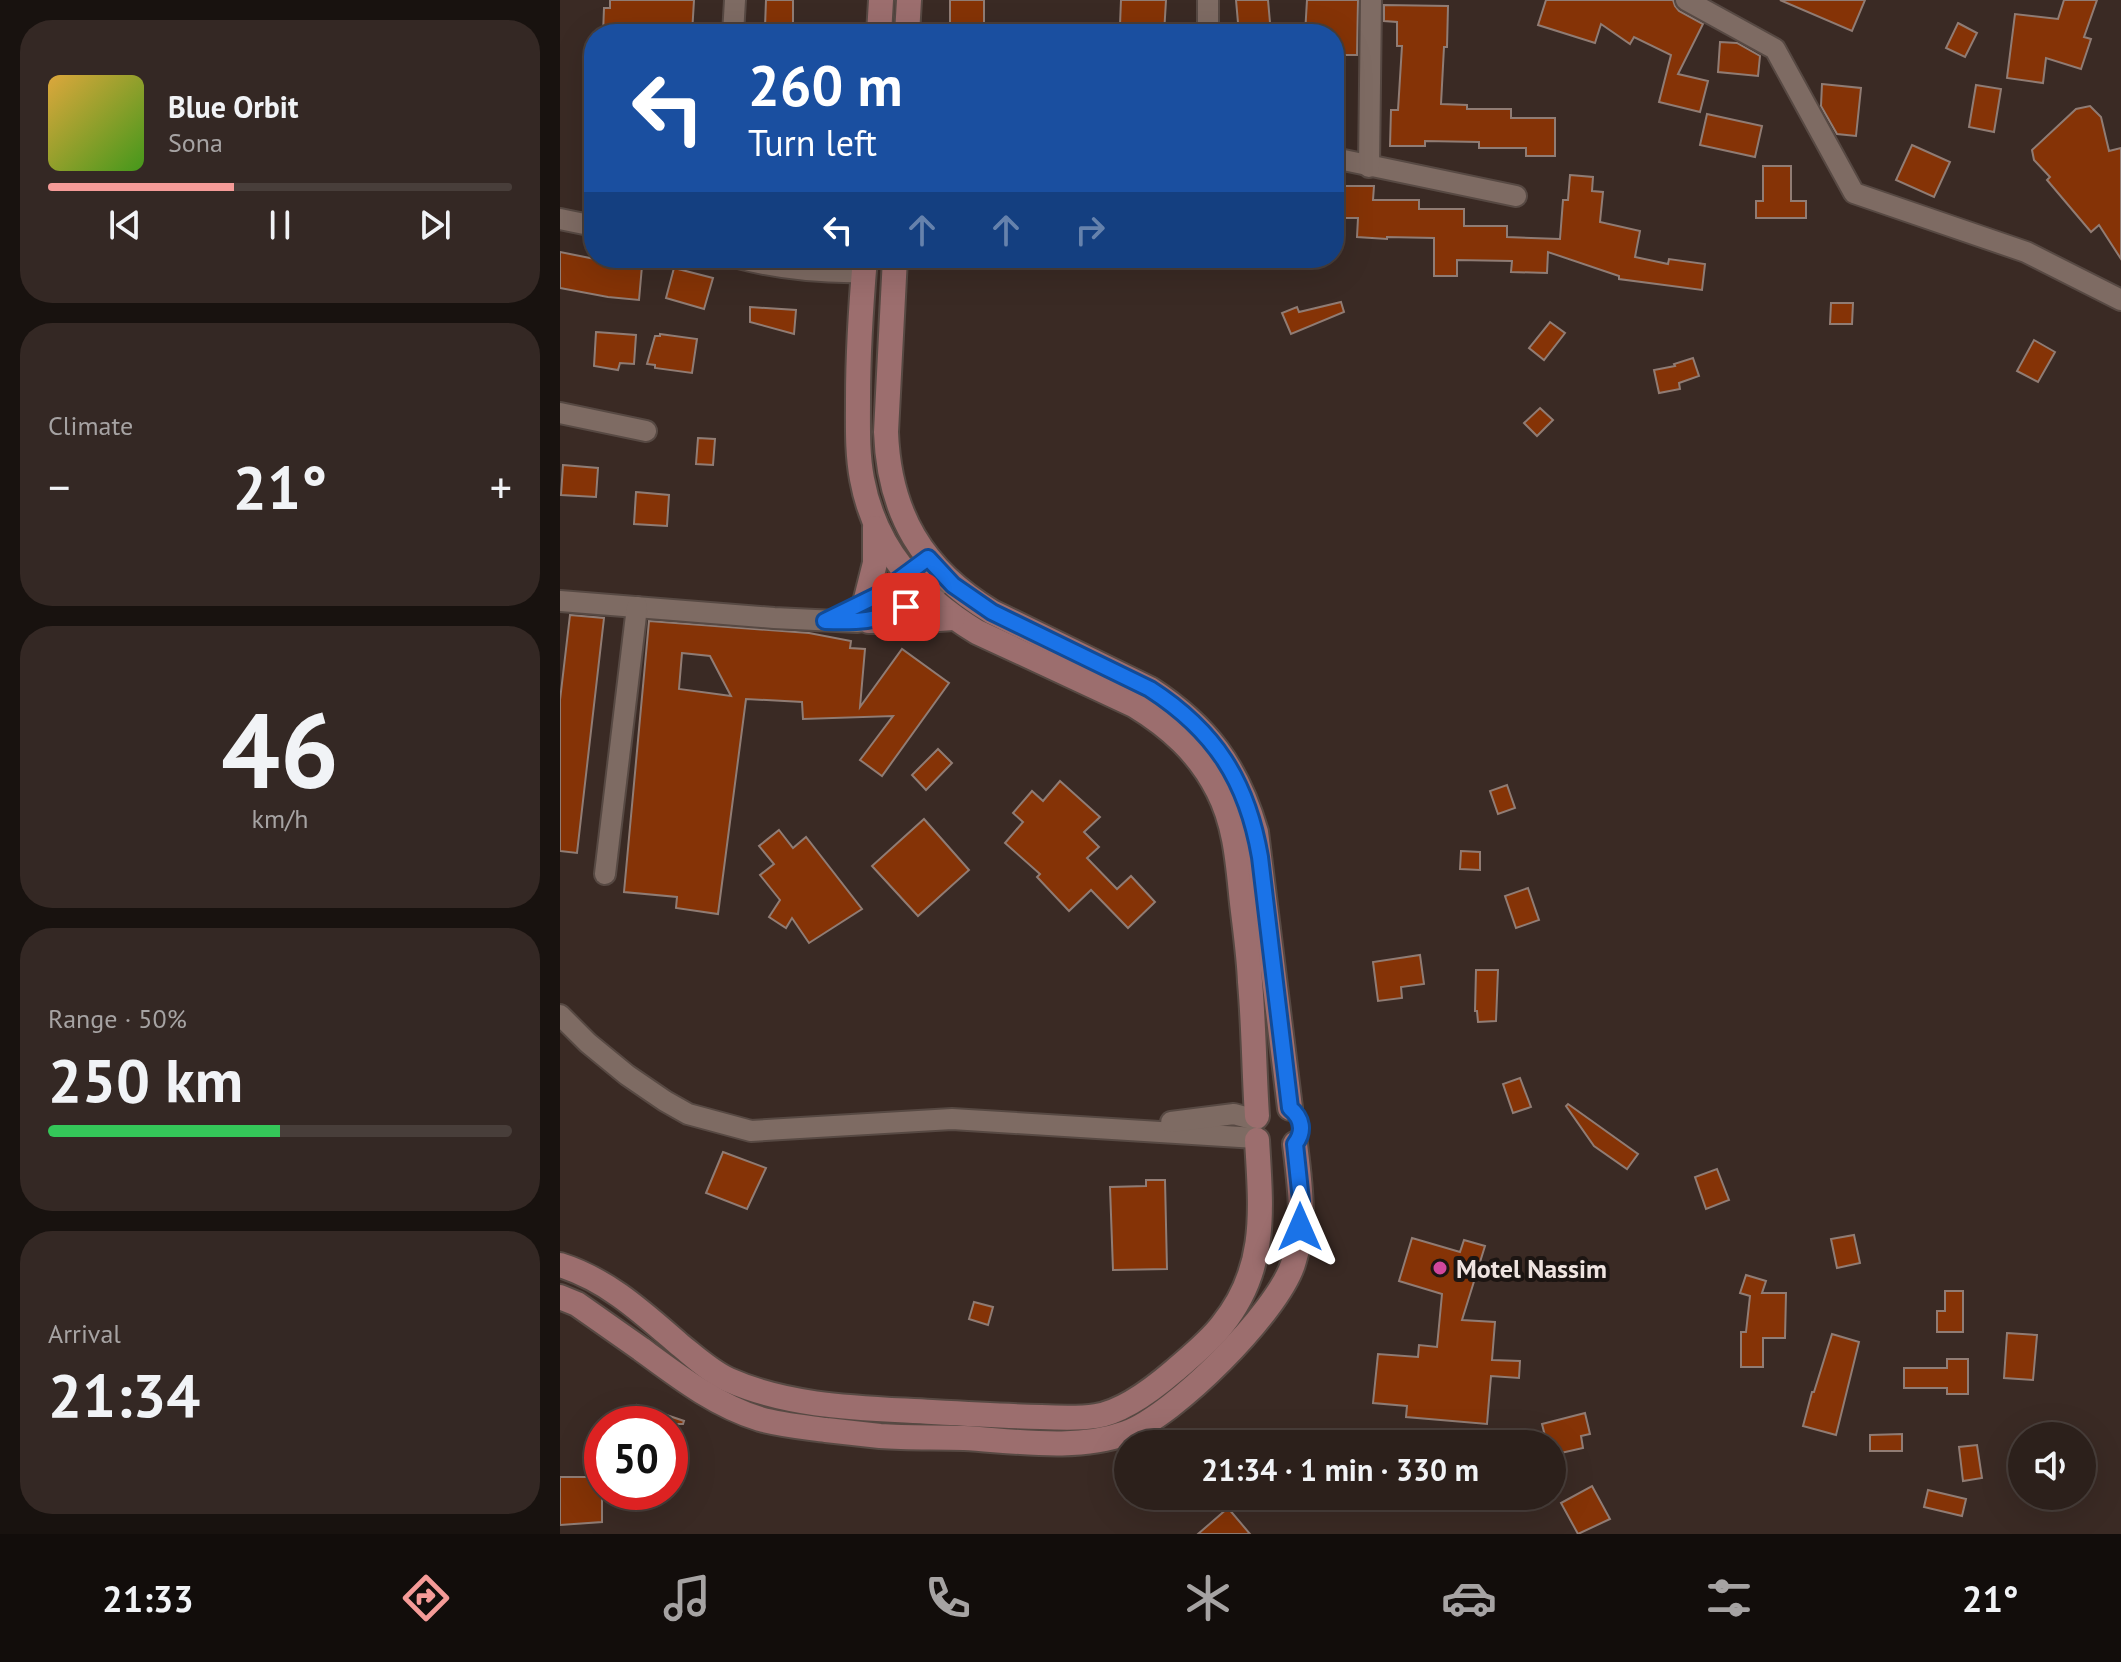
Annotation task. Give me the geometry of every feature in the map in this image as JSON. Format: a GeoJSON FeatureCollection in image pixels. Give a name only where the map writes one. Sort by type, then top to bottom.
{"type":"FeatureCollection","features":[{"type":"Feature","properties":{"kind":"main road"},"geometry":{"type":"LineString","coordinates":[[880,24],[881,0]]}},
{"type":"Feature","properties":{"kind":"main road"},"geometry":{"type":"LineString","coordinates":[[908,24],[909,0]]}},
{"type":"Feature","properties":{"kind":"main road"},"geometry":{"type":"LineString","coordinates":[[560,1265],[603,1283],[727,1379],[773,1396],[884,1409],[1076,1418],[1100,1416],[1136,1400],[1166,1378],[1222,1326],[1241,1296],[1255,1263],[1260,1202],[1250,980],[1235,840],[1229,816],[1207,771],[1175,733],[1155,718],[1134,705],[977,632],[953,618],[906,574],[875,521],[862,479],[859,364],[864,268]]}},
{"type":"Feature","properties":{"kind":"main road"},"geometry":{"type":"LineString","coordinates":[[894,268],[887,456],[891,481],[908,527],[928,558],[972,600],[1161,696],[1192,720],[1225,760],[1243,794],[1256,832],[1290,1108]]}},
{"type":"Feature","properties":{"kind":"main road"},"geometry":{"type":"LineString","coordinates":[[875,521],[875,563],[867,612],[911,621],[953,618]]}},
{"type":"Feature","properties":{"kind":"main road"},"geometry":{"type":"LineString","coordinates":[[1268,1106],[1290,1108],[1301,1125],[1299,1139],[1289,1149],[1275,1152],[1261,1146],[1256,1128],[1268,1106]]}},
{"type":"Feature","properties":{"kind":"main road"},"geometry":{"type":"LineString","coordinates":[[560,1297],[577,1304],[704,1394],[759,1418],[791,1426],[882,1436],[1015,1442],[1106,1439],[1128,1433],[1144,1424],[1210,1373],[1285,1284],[1297,1248],[1300,1227],[1301,1201],[1295,1144]]}},
{"type":"Feature","properties":{"kind":"street"},"geometry":{"type":"LineString","coordinates":[[734,24],[735,0]]}},
{"type":"Feature","properties":{"kind":"street"},"geometry":{"type":"LineString","coordinates":[[1208,0],[1208,24]]}},
{"type":"Feature","properties":{"kind":"street"},"geometry":{"type":"LineString","coordinates":[[1369,167],[1371,0]]}},
{"type":"Feature","properties":{"kind":"street"},"geometry":{"type":"LineString","coordinates":[[1686,0],[1775,49],[1854,193],[2026,252],[2121,300]]}},
{"type":"Feature","properties":{"kind":"street"},"geometry":{"type":"LineString","coordinates":[[1344,161],[1516,196]]}},
{"type":"Feature","properties":{"kind":"street"},"geometry":{"type":"LineString","coordinates":[[560,219],[584,224]]}},
{"type":"Feature","properties":{"kind":"street"},"geometry":{"type":"LineString","coordinates":[[793,268],[814,268]]}},
{"type":"Feature","properties":{"kind":"street"},"geometry":{"type":"LineString","coordinates":[[560,413],[646,431]]}},
{"type":"Feature","properties":{"kind":"street"},"geometry":{"type":"LineString","coordinates":[[867,612],[906,574],[928,558]]}},
{"type":"Feature","properties":{"kind":"street"},"geometry":{"type":"LineString","coordinates":[[560,601],[825,621],[867,612],[894,613],[948,580]]}},
{"type":"Feature","properties":{"kind":"street"},"geometry":{"type":"LineString","coordinates":[[605,874],[637,607]]}},
{"type":"Feature","properties":{"kind":"street"},"geometry":{"type":"LineString","coordinates":[[560,1015],[627,1075],[665,1101],[688,1114],[751,1131],[952,1119],[1111,1128],[1184,1122],[1226,1114],[1238,1114],[1256,1128]]}},
{"type":"Feature","properties":{"kind":"building"},"geometry":{"type":"Polygon","coordinates":[[[610,0],[694,0],[693,24],[603,24],[604,8],[610,8],[610,0]]]}},
{"type":"Feature","properties":{"kind":"building"},"geometry":{"type":"Polygon","coordinates":[[[766,0],[793,0],[793,24],[765,24],[766,0]]]}},
{"type":"Feature","properties":{"kind":"building"},"geometry":{"type":"Polygon","coordinates":[[[950,0],[984,0],[984,24],[950,24],[950,0]]]}},
{"type":"Feature","properties":{"kind":"building"},"geometry":{"type":"Polygon","coordinates":[[[1121,0],[1166,0],[1165,24],[1120,24],[1121,0]]]}},
{"type":"Feature","properties":{"kind":"building"},"geometry":{"type":"Polygon","coordinates":[[[1236,0],[1268,0],[1270,24],[1238,24],[1236,0]]]}},
{"type":"Feature","properties":{"kind":"building"},"geometry":{"type":"Polygon","coordinates":[[[1307,0],[1358,0],[1357,55],[1344,55],[1344,24],[1306,24],[1307,0]]]}},
{"type":"Feature","properties":{"kind":"building"},"geometry":{"type":"Polygon","coordinates":[[[1546,0],[1673,0],[1679,11],[1703,24],[1678,74],[1708,81],[1700,112],[1659,102],[1671,55],[1634,37],[1630,44],[1601,24],[1595,43],[1538,25],[1546,0]]]}},
{"type":"Feature","properties":{"kind":"building"},"geometry":{"type":"Polygon","coordinates":[[[1780,0],[1865,0],[1852,31],[1780,0]]]}},
{"type":"Feature","properties":{"kind":"building"},"geometry":{"type":"Polygon","coordinates":[[[2064,0],[2097,0],[2084,37],[2091,39],[2081,69],[2046,58],[2043,83],[2007,78],[2015,14],[2058,19],[2064,0]]]}},
{"type":"Feature","properties":{"kind":"building"},"geometry":{"type":"Polygon","coordinates":[[[1384,5],[1448,6],[1441,104],[1467,105],[1467,109],[1511,109],[1511,118],[1555,118],[1555,156],[1526,156],[1526,148],[1479,148],[1479,142],[1425,141],[1425,146],[1390,146],[1391,110],[1398,110],[1402,46],[1397,46],[1397,22],[1384,21],[1384,5]]]}},
{"type":"Feature","properties":{"kind":"building"},"geometry":{"type":"Polygon","coordinates":[[[1958,23],[1977,33],[1965,57],[1946,48],[1958,23]]]}},
{"type":"Feature","properties":{"kind":"building"},"geometry":{"type":"Polygon","coordinates":[[[1720,42],[1737,43],[1760,56],[1758,76],[1718,72],[1720,42]]]}},
{"type":"Feature","properties":{"kind":"building"},"geometry":{"type":"Polygon","coordinates":[[[1822,84],[1861,88],[1856,136],[1837,134],[1821,106],[1822,84]]]}},
{"type":"Feature","properties":{"kind":"building"},"geometry":{"type":"Polygon","coordinates":[[[1976,85],[2001,89],[1994,132],[1969,127],[1976,85]]]}},
{"type":"Feature","properties":{"kind":"building"},"geometry":{"type":"Polygon","coordinates":[[[2090,106],[2101,117],[2109,151],[2121,148],[2121,259],[2099,225],[2091,232],[2034,160],[2032,150],[2076,109],[2090,106]]]}},
{"type":"Feature","properties":{"kind":"building"},"geometry":{"type":"Polygon","coordinates":[[[1707,114],[1762,126],[1755,157],[1700,145],[1707,114]]]}},
{"type":"Feature","properties":{"kind":"building"},"geometry":{"type":"Polygon","coordinates":[[[1912,145],[1950,162],[1934,197],[1896,180],[1912,145]]]}},
{"type":"Feature","properties":{"kind":"building"},"geometry":{"type":"Polygon","coordinates":[[[1763,166],[1791,166],[1791,201],[1806,201],[1806,218],[1756,218],[1756,201],[1763,201],[1763,166]]]}},
{"type":"Feature","properties":{"kind":"building"},"geometry":{"type":"Polygon","coordinates":[[[1570,175],[1593,177],[1592,191],[1603,192],[1600,222],[1640,231],[1635,257],[1668,264],[1669,259],[1705,264],[1702,290],[1619,279],[1619,276],[1548,252],[1547,273],[1511,272],[1512,261],[1457,260],[1457,276],[1434,276],[1434,238],[1357,237],[1358,218],[1344,218],[1344,186],[1374,186],[1373,200],[1419,200],[1419,209],[1464,209],[1464,226],[1507,226],[1507,237],[1560,239],[1563,200],[1568,200],[1570,175]]]}},
{"type":"Feature","properties":{"kind":"building"},"geometry":{"type":"Polygon","coordinates":[[[560,252],[584,257],[584,268],[642,268],[639,300],[560,288],[560,252]]]}},
{"type":"Feature","properties":{"kind":"building"},"geometry":{"type":"Polygon","coordinates":[[[674,268],[713,278],[704,309],[666,298],[674,268]]]}},
{"type":"Feature","properties":{"kind":"building"},"geometry":{"type":"Polygon","coordinates":[[[1341,302],[1344,312],[1291,334],[1282,313],[1297,307],[1299,312],[1341,302]]]}},
{"type":"Feature","properties":{"kind":"building"},"geometry":{"type":"Polygon","coordinates":[[[1831,303],[1853,303],[1852,324],[1830,324],[1831,303]]]}},
{"type":"Feature","properties":{"kind":"building"},"geometry":{"type":"Polygon","coordinates":[[[750,307],[796,310],[794,334],[750,322],[750,307]]]}},
{"type":"Feature","properties":{"kind":"building"},"geometry":{"type":"Polygon","coordinates":[[[1550,322],[1565,333],[1544,360],[1529,348],[1550,322]]]}},
{"type":"Feature","properties":{"kind":"building"},"geometry":{"type":"Polygon","coordinates":[[[596,332],[636,335],[634,364],[620,363],[618,370],[594,366],[596,332]]]}},
{"type":"Feature","properties":{"kind":"building"},"geometry":{"type":"Polygon","coordinates":[[[655,336],[697,339],[692,373],[647,364],[655,336]]]}},
{"type":"Feature","properties":{"kind":"building"},"geometry":{"type":"Polygon","coordinates":[[[2034,340],[2055,352],[2038,382],[2017,371],[2034,340]]]}},
{"type":"Feature","properties":{"kind":"building"},"geometry":{"type":"Polygon","coordinates":[[[1693,358],[1699,376],[1679,383],[1680,389],[1659,393],[1654,370],[1693,358]]]}},
{"type":"Feature","properties":{"kind":"building"},"geometry":{"type":"Polygon","coordinates":[[[1540,408],[1553,420],[1537,436],[1524,423],[1540,408]]]}},
{"type":"Feature","properties":{"kind":"building"},"geometry":{"type":"Polygon","coordinates":[[[698,438],[715,439],[713,465],[696,464],[698,438]]]}},
{"type":"Feature","properties":{"kind":"building"},"geometry":{"type":"Polygon","coordinates":[[[563,465],[598,468],[596,497],[561,495],[563,465]]]}},
{"type":"Feature","properties":{"kind":"building"},"geometry":{"type":"Polygon","coordinates":[[[636,492],[669,495],[667,526],[634,524],[636,492]]]}},
{"type":"Feature","properties":{"kind":"building"},"geometry":{"type":"Polygon","coordinates":[[[570,615],[604,618],[577,853],[560,851],[560,700],[570,615]]]}},
{"type":"Feature","properties":{"kind":"building"},"geometry":{"type":"Polygon","coordinates":[[[649,621],[809,633],[851,641],[850,648],[865,649],[860,707],[902,649],[949,683],[882,776],[860,760],[893,716],[803,719],[802,702],[746,699],[718,914],[676,908],[677,897],[624,892],[649,621]],[[682,653],[679,689],[731,696],[710,656],[682,653]]]}},
{"type":"Feature","properties":{"kind":"building"},"geometry":{"type":"Polygon","coordinates":[[[938,749],[952,763],[926,790],[912,775],[938,749]]]}},
{"type":"Feature","properties":{"kind":"building"},"geometry":{"type":"Polygon","coordinates":[[[1060,781],[1100,817],[1084,832],[1099,847],[1087,858],[1117,889],[1131,876],[1155,902],[1128,928],[1091,890],[1069,911],[1037,877],[1040,874],[1005,843],[1023,822],[1013,813],[1032,791],[1043,801],[1060,781]]]}},
{"type":"Feature","properties":{"kind":"building"},"geometry":{"type":"Polygon","coordinates":[[[1507,785],[1515,808],[1498,814],[1490,791],[1507,785]]]}},
{"type":"Feature","properties":{"kind":"building"},"geometry":{"type":"Polygon","coordinates":[[[924,819],[969,870],[918,916],[872,866],[924,819]]]}},
{"type":"Feature","properties":{"kind":"building"},"geometry":{"type":"Polygon","coordinates":[[[779,830],[793,848],[806,837],[862,909],[809,943],[792,918],[786,928],[769,917],[780,900],[760,875],[774,864],[759,846],[779,830]]]}},
{"type":"Feature","properties":{"kind":"building"},"geometry":{"type":"Polygon","coordinates":[[[1461,851],[1480,852],[1480,870],[1460,869],[1461,851]]]}},
{"type":"Feature","properties":{"kind":"building"},"geometry":{"type":"Polygon","coordinates":[[[1528,888],[1539,920],[1516,928],[1505,896],[1528,888]]]}},
{"type":"Feature","properties":{"kind":"building"},"geometry":{"type":"Polygon","coordinates":[[[1420,955],[1424,984],[1401,987],[1402,998],[1378,1001],[1373,962],[1420,955]]]}},
{"type":"Feature","properties":{"kind":"building"},"geometry":{"type":"Polygon","coordinates":[[[1476,970],[1498,970],[1496,1021],[1478,1022],[1475,1011],[1476,970]]]}},
{"type":"Feature","properties":{"kind":"building"},"geometry":{"type":"Polygon","coordinates":[[[1520,1078],[1531,1107],[1513,1113],[1503,1084],[1520,1078]]]}},
{"type":"Feature","properties":{"kind":"building"},"geometry":{"type":"Polygon","coordinates":[[[1568,1104],[1638,1154],[1627,1169],[1594,1146],[1566,1106],[1568,1104]]]}},
{"type":"Feature","properties":{"kind":"building"},"geometry":{"type":"Polygon","coordinates":[[[723,1152],[766,1168],[747,1209],[706,1193],[723,1152]]]}},
{"type":"Feature","properties":{"kind":"building"},"geometry":{"type":"Polygon","coordinates":[[[1717,1169],[1729,1200],[1706,1209],[1695,1177],[1717,1169]]]}},
{"type":"Feature","properties":{"kind":"building"},"geometry":{"type":"Polygon","coordinates":[[[1146,1180],[1165,1180],[1167,1269],[1113,1270],[1110,1187],[1146,1186],[1146,1180]]]}},
{"type":"Feature","properties":{"kind":"building"},"geometry":{"type":"Polygon","coordinates":[[[1854,1235],[1860,1263],[1837,1268],[1831,1239],[1854,1235]]]}},
{"type":"Feature","properties":{"kind":"building"},"geometry":{"type":"Polygon","coordinates":[[[1412,1238],[1460,1252],[1464,1240],[1485,1246],[1462,1320],[1495,1322],[1492,1360],[1520,1361],[1519,1378],[1491,1376],[1487,1424],[1406,1417],[1407,1406],[1373,1403],[1378,1354],[1418,1357],[1419,1345],[1437,1347],[1442,1294],[1399,1281],[1412,1238]]]}},
{"type":"Feature","properties":{"kind":"building"},"geometry":{"type":"Polygon","coordinates":[[[1746,1275],[1766,1281],[1762,1293],[1786,1293],[1785,1338],[1763,1338],[1763,1367],[1741,1367],[1741,1332],[1746,1332],[1750,1296],[1740,1293],[1746,1275]]]}},
{"type":"Feature","properties":{"kind":"building"},"geometry":{"type":"Polygon","coordinates":[[[1945,1291],[1963,1291],[1963,1332],[1937,1332],[1937,1311],[1945,1311],[1945,1291]]]}},
{"type":"Feature","properties":{"kind":"building"},"geometry":{"type":"Polygon","coordinates":[[[974,1302],[993,1307],[988,1325],[969,1319],[974,1302]]]}},
{"type":"Feature","properties":{"kind":"building"},"geometry":{"type":"Polygon","coordinates":[[[2007,1333],[2037,1335],[2033,1380],[2004,1378],[2007,1333]]]}},
{"type":"Feature","properties":{"kind":"building"},"geometry":{"type":"Polygon","coordinates":[[[1832,1334],[1859,1342],[1836,1435],[1803,1426],[1832,1334]]]}},
{"type":"Feature","properties":{"kind":"building"},"geometry":{"type":"Polygon","coordinates":[[[1947,1359],[1968,1359],[1968,1394],[1947,1394],[1947,1388],[1904,1388],[1904,1368],[1947,1368],[1947,1359]]]}},
{"type":"Feature","properties":{"kind":"building"},"geometry":{"type":"Polygon","coordinates":[[[1585,1413],[1590,1434],[1581,1436],[1583,1448],[1566,1452],[1566,1430],[1544,1430],[1542,1424],[1585,1413]]]}},
{"type":"Feature","properties":{"kind":"building"},"geometry":{"type":"Polygon","coordinates":[[[1902,1434],[1902,1451],[1870,1451],[1870,1435],[1902,1434]]]}},
{"type":"Feature","properties":{"kind":"building"},"geometry":{"type":"Polygon","coordinates":[[[1977,1445],[1982,1478],[1963,1481],[1959,1447],[1977,1445]]]}},
{"type":"Feature","properties":{"kind":"building"},"geometry":{"type":"Polygon","coordinates":[[[560,1477],[584,1477],[584,1510],[602,1510],[602,1522],[560,1525],[560,1477]]]}},
{"type":"Feature","properties":{"kind":"building"},"geometry":{"type":"Polygon","coordinates":[[[1592,1486],[1610,1519],[1578,1534],[1565,1510],[1566,1500],[1592,1486]]]}},
{"type":"Feature","properties":{"kind":"building"},"geometry":{"type":"Polygon","coordinates":[[[1928,1490],[1966,1499],[1962,1516],[1924,1507],[1928,1490]]]}},
{"type":"Feature","properties":{"kind":"building"},"geometry":{"type":"Polygon","coordinates":[[[1226,1510],[1230,1510],[1250,1534],[1198,1534],[1226,1510]]]}},
{"type":"Feature","properties":{"kind":"place","name":"Motel Nassim"},"geometry":{"type":"Point","coordinates":[1440,1268]}},
{"type":"Feature","properties":{"kind":"route"},"geometry":{"type":"LineString","coordinates":[[906,607],[869,621],[825,621],[878,595],[928,558],[953,585],[992,612],[1150,689],[1192,720],[1225,760],[1248,806],[1256,832],[1290,1108],[1301,1125],[1295,1144],[1301,1201],[1300,1227]]}}]}
